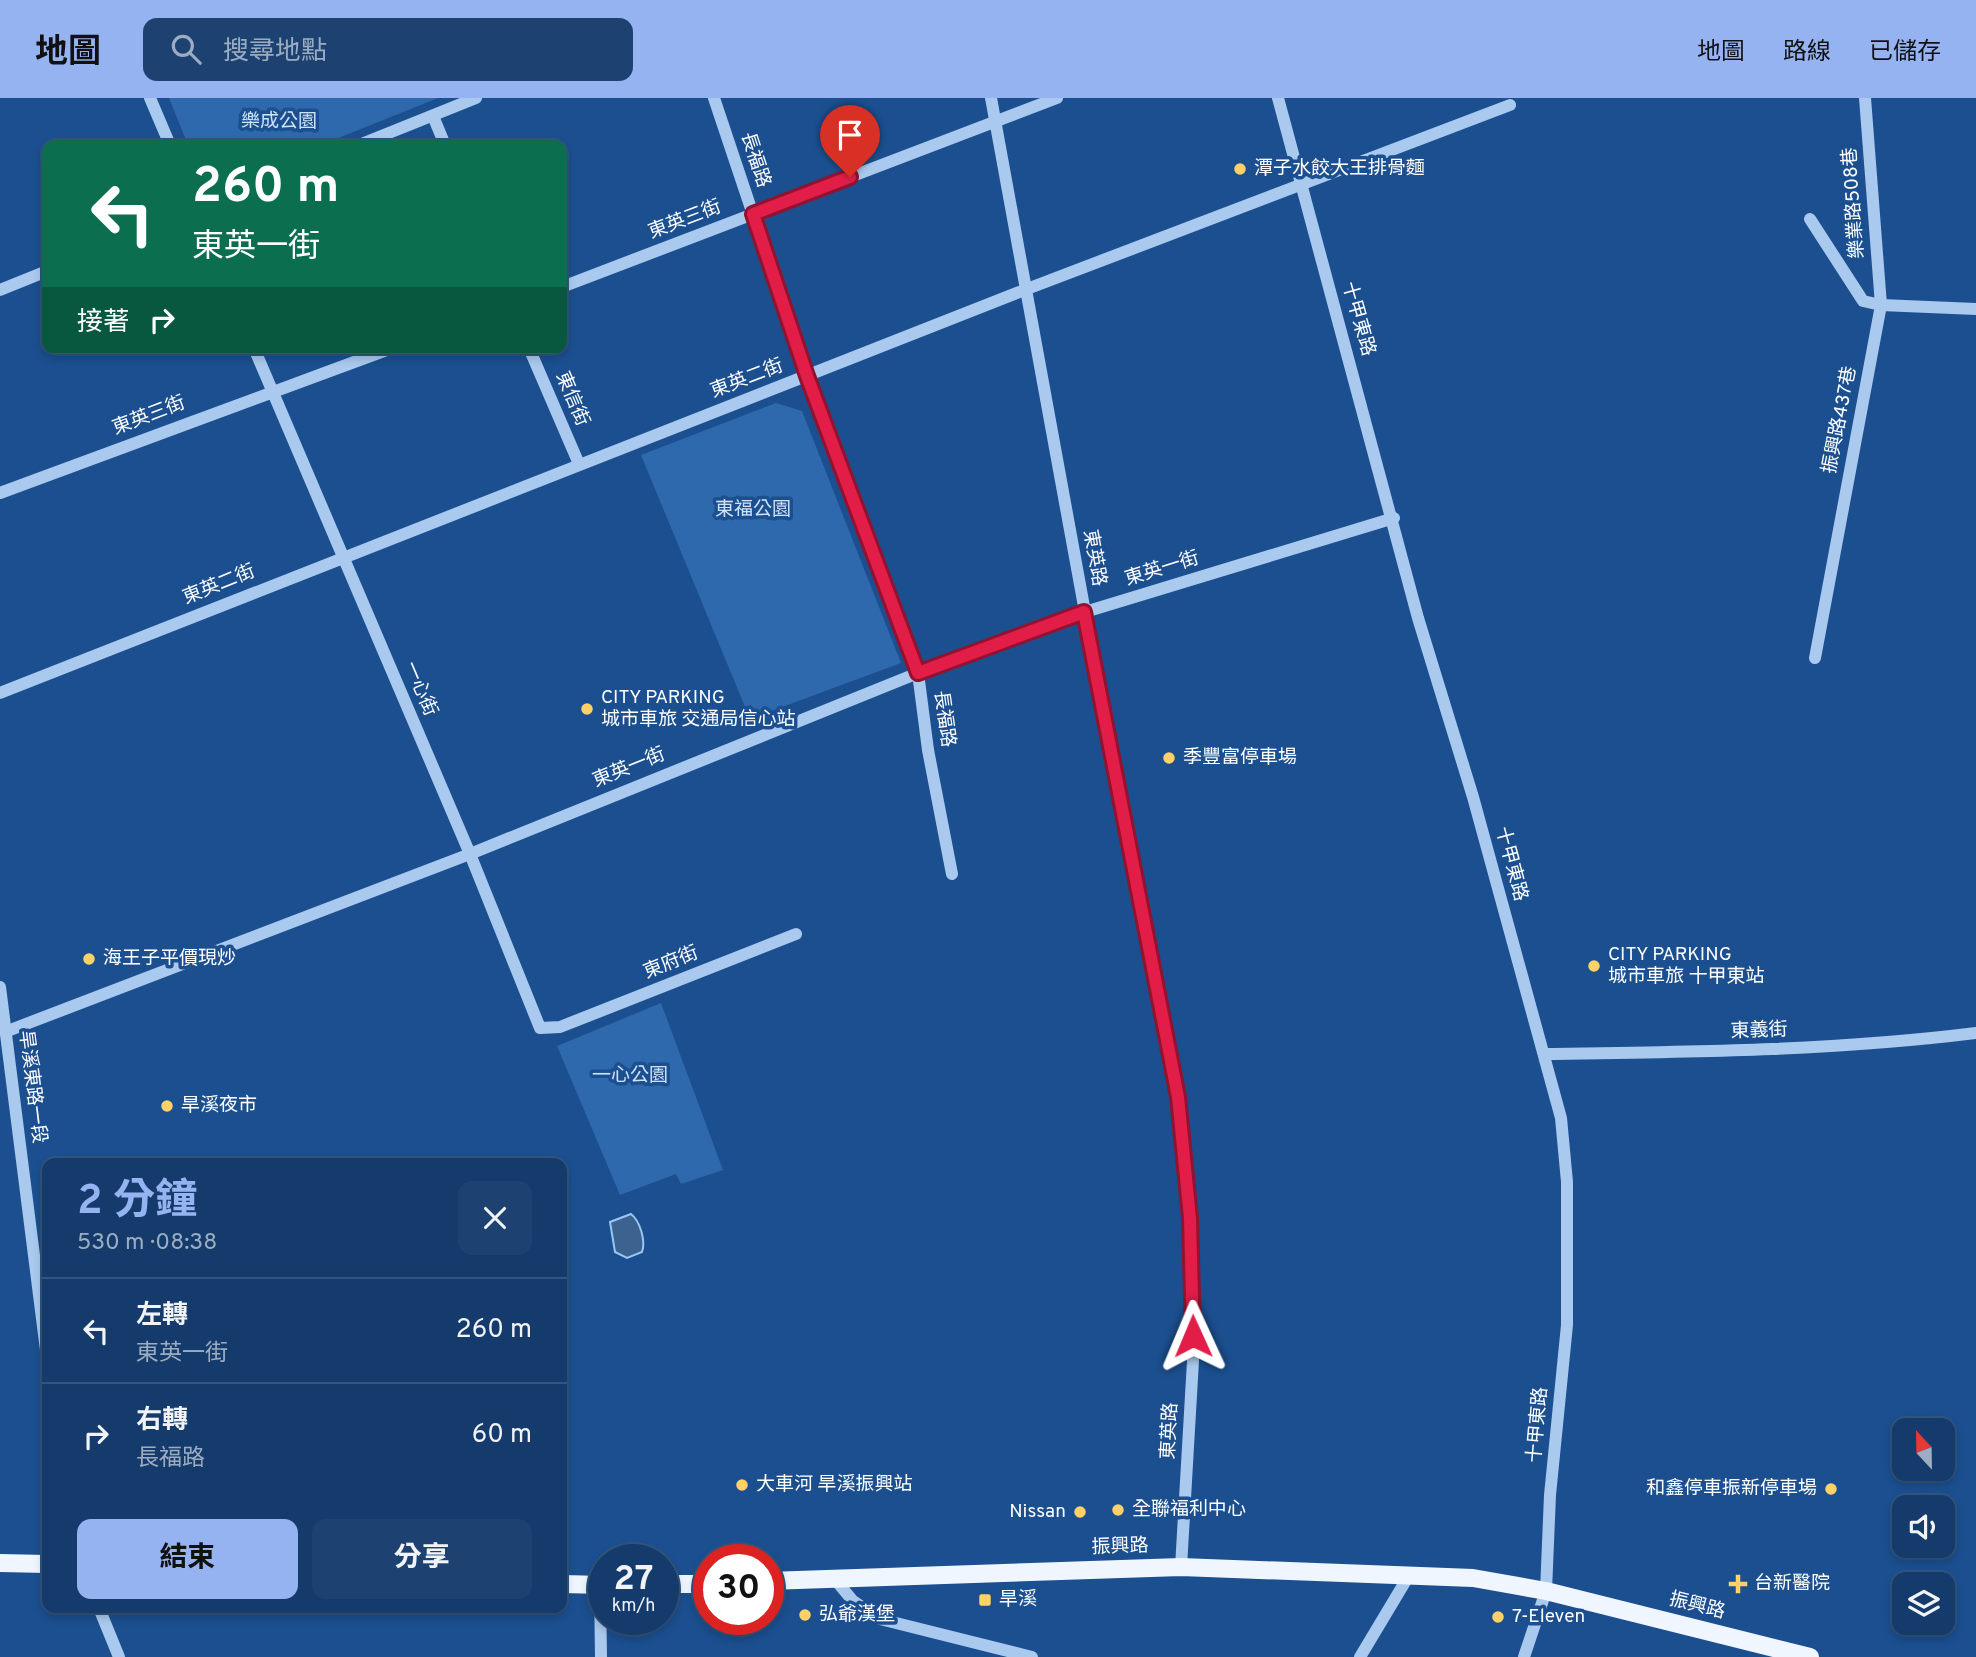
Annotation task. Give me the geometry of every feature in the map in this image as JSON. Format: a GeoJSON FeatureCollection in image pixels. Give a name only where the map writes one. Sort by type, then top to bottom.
{"type":"FeatureCollection","features":[{"type":"Feature","properties":{"kind":"main road"},"geometry":{"type":"LineString","coordinates":[[0,1563],[42,1564]]}},
{"type":"Feature","properties":{"kind":"main road","name":"振興路"},"geometry":{"type":"LineString","coordinates":[[784,1580],[1181,1567],[1473,1578],[1546,1591],[1810,1657]]}},
{"type":"Feature","properties":{"kind":"main road"},"geometry":{"type":"LineString","coordinates":[[567,1584],[588,1585]]}},
{"type":"Feature","properties":{"kind":"street"},"geometry":{"type":"LineString","coordinates":[[150,98],[168,140]]}},
{"type":"Feature","properties":{"kind":"street"},"geometry":{"type":"LineString","coordinates":[[372,140],[476,98]]}},
{"type":"Feature","properties":{"kind":"street","name":"長福路"},"geometry":{"type":"LineString","coordinates":[[714,98],[807,376],[918,673],[928,750],[952,874]]}},
{"type":"Feature","properties":{"kind":"street","name":"東英路"},"geometry":{"type":"LineString","coordinates":[[991,98],[1084,612],[1178,1097],[1190,1218],[1193,1361],[1181,1567]]}},
{"type":"Feature","properties":{"kind":"street","name":"東英三街"},"geometry":{"type":"LineString","coordinates":[[567,285],[1057,98]]}},
{"type":"Feature","properties":{"kind":"street","name":"十甲東路"},"geometry":{"type":"LineString","coordinates":[[1278,98],[1394,518],[1418,618],[1473,797],[1561,1118],[1567,1182],[1567,1325],[1550,1495],[1546,1591],[1524,1657]]}},
{"type":"Feature","properties":{"kind":"street","name":"樂業路508巷"},"geometry":{"type":"LineString","coordinates":[[1865,98],[1881,304]]}},
{"type":"Feature","properties":{"kind":"street","name":"東英二街"},"geometry":{"type":"LineString","coordinates":[[0,693],[1027,289],[1510,104]]}},
{"type":"Feature","properties":{"kind":"street"},"geometry":{"type":"LineString","coordinates":[[433,116],[443,140]]}},
{"type":"Feature","properties":{"kind":"street"},"geometry":{"type":"LineString","coordinates":[[1810,219],[1863,302],[1976,309]]}},
{"type":"Feature","properties":{"kind":"street"},"geometry":{"type":"LineString","coordinates":[[0,290],[42,273]]}},
{"type":"Feature","properties":{"kind":"street","name":"振興路437巷"},"geometry":{"type":"LineString","coordinates":[[1815,657],[1881,304]]}},
{"type":"Feature","properties":{"kind":"street","name":"一心街"},"geometry":{"type":"LineString","coordinates":[[257,354],[470,854],[540,1028],[560,1027]]}},
{"type":"Feature","properties":{"kind":"street","name":"東英三街"},"geometry":{"type":"LineString","coordinates":[[0,493],[375,354]]}},
{"type":"Feature","properties":{"kind":"street","name":"東信街"},"geometry":{"type":"LineString","coordinates":[[532,354],[579,464]]}},
{"type":"Feature","properties":{"kind":"street","name":"東英一街"},"geometry":{"type":"LineString","coordinates":[[5,1032],[470,854],[918,673],[1084,612],[1394,518]]}},
{"type":"Feature","properties":{"kind":"street","name":"東府街"},"geometry":{"type":"LineString","coordinates":[[560,1027],[796,934]]}},
{"type":"Feature","properties":{"kind":"street","name":"旱溪東路一段"},"geometry":{"type":"LineString","coordinates":[[0,987],[42,1319]]}},
{"type":"Feature","properties":{"kind":"street","name":"東義街"},"geometry":{"type":"LineString","coordinates":[[1544,1055],[1746,1052],[1907,1041],[1976,1033]]}},
{"type":"Feature","properties":{"kind":"street"},"geometry":{"type":"LineString","coordinates":[[834,1577],[853,1601],[880,1619],[1032,1657]]}},
{"type":"Feature","properties":{"kind":"street"},"geometry":{"type":"LineString","coordinates":[[1360,1657],[1408,1577]]}},
{"type":"Feature","properties":{"kind":"street"},"geometry":{"type":"LineString","coordinates":[[101,1613],[119,1657]]}},
{"type":"Feature","properties":{"kind":"street"},"geometry":{"type":"LineString","coordinates":[[601,1635],[601,1657]]}},
{"type":"Feature","properties":{"kind":"green space","name":"樂成公園"},"geometry":{"type":"Polygon","coordinates":[[[169,98],[438,98],[333,140],[186,140],[169,98]]]}},
{"type":"Feature","properties":{"kind":"green space","name":"東福公園"},"geometry":{"type":"Polygon","coordinates":[[[776,403],[802,411],[901,663],[750,719],[641,455],[776,403]]]}},
{"type":"Feature","properties":{"kind":"green space","name":"一心公園"},"geometry":{"type":"Polygon","coordinates":[[[661,1003],[723,1170],[681,1184],[676,1174],[620,1195],[557,1046],[661,1003]]]}},
{"type":"Feature","properties":{"kind":"shaded area"},"geometry":{"type":"Polygon","coordinates":[[[631,1214],[643,1237],[643,1247],[642,1252],[627,1258],[615,1252],[610,1222],[631,1214]]]}},
{"type":"Feature","properties":{"kind":"place","name":"潭子水餃大王排骨麵"},"geometry":{"type":"Point","coordinates":[1240,169]}},
{"type":"Feature","properties":{"kind":"place","name":"CITY PARKING 城市車旅 交通局信心站"},"geometry":{"type":"Point","coordinates":[587,709]}},
{"type":"Feature","properties":{"kind":"place","name":"季豐富停車場"},"geometry":{"type":"Point","coordinates":[1169,758]}},
{"type":"Feature","properties":{"kind":"place","name":"海王子平價現炒"},"geometry":{"type":"Point","coordinates":[89,959]}},
{"type":"Feature","properties":{"kind":"place","name":"CITY PARKING 城市車旅 十甲東站"},"geometry":{"type":"Point","coordinates":[1594,966]}},
{"type":"Feature","properties":{"kind":"place","name":"旱溪夜市"},"geometry":{"type":"Point","coordinates":[167,1106]}},
{"type":"Feature","properties":{"kind":"place","name":"大車河 旱溪振興站"},"geometry":{"type":"Point","coordinates":[742,1485]}},
{"type":"Feature","properties":{"kind":"place","name":"和鑫停車振新停車場"},"geometry":{"type":"Point","coordinates":[1831,1489]}},
{"type":"Feature","properties":{"kind":"place","name":"全聯福利中心"},"geometry":{"type":"Point","coordinates":[1118,1510]}},
{"type":"Feature","properties":{"kind":"place","name":"Nissan"},"geometry":{"type":"Point","coordinates":[1080,1512]}},
{"type":"Feature","properties":{"kind":"place","name":"台新醫院"},"geometry":{"type":"Point","coordinates":[1738,1584]}},
{"type":"Feature","properties":{"kind":"place","name":"旱溪"},"geometry":{"type":"Point","coordinates":[985,1600]}},
{"type":"Feature","properties":{"kind":"place","name":"弘爺漢堡"},"geometry":{"type":"Point","coordinates":[805,1615]}},
{"type":"Feature","properties":{"kind":"place","name":"7-Eleven"},"geometry":{"type":"Point","coordinates":[1498,1617]}},
{"type":"Feature","properties":{"kind":"route"},"geometry":{"type":"LineString","coordinates":[[850,177],[753,214],[807,376],[918,673],[1084,612],[1178,1097],[1190,1218],[1193,1336]]}}]}
